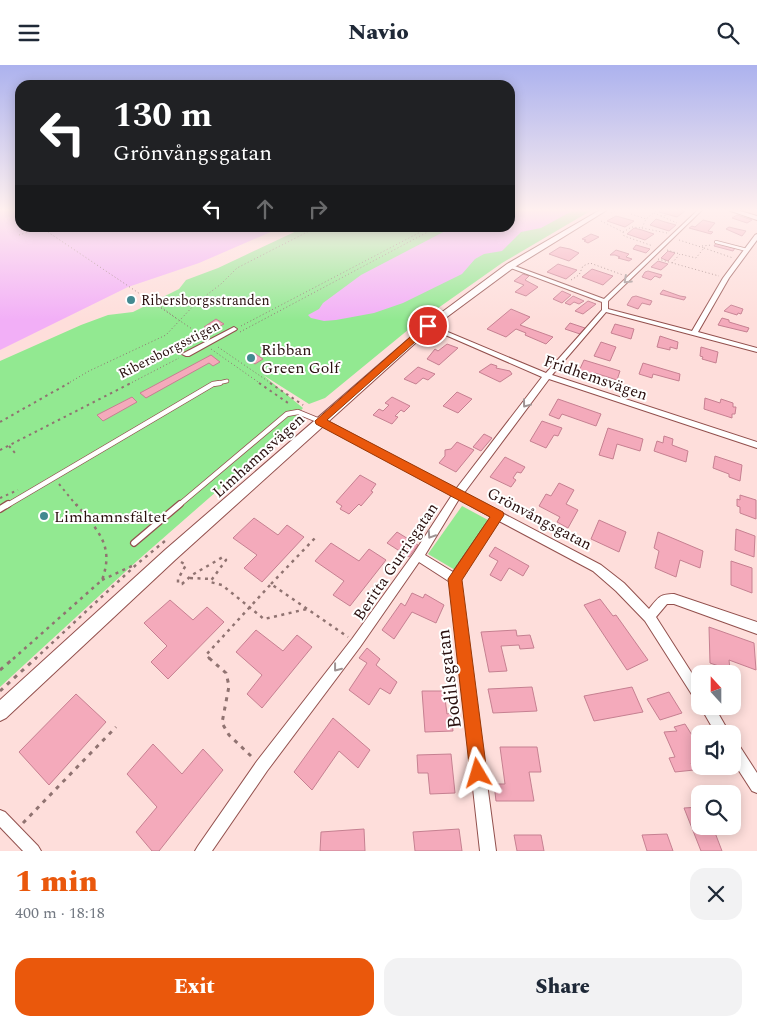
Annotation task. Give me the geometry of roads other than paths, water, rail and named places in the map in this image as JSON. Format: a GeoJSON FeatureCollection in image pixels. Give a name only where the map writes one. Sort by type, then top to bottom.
{"type":"FeatureCollection","features":[{"type":"Feature","properties":{"kind":"main road","name":"Limhamnsvägen"},"geometry":{"type":"LineString","coordinates":[[0,712],[170,555],[428,326],[510,267],[544,247]]}},
{"type":"Feature","properties":{"kind":"street","name":"Beritta Gurrisgatan"},"geometry":{"type":"LineString","coordinates":[[203,851],[262,766],[356,643],[418,557],[458,493],[605,305],[630,277],[661,247]]}},
{"type":"Feature","properties":{"kind":"street"},"geometry":{"type":"LineString","coordinates":[[694,334],[726,278],[749,247]]}},
{"type":"Feature","properties":{"kind":"street"},"geometry":{"type":"LineString","coordinates":[[510,267],[563,285],[605,305],[694,334],[757,350]]}},
{"type":"Feature","properties":{"kind":"street","name":"Fridhemsvägen"},"geometry":{"type":"LineString","coordinates":[[428,326],[548,376],[757,445]]}},
{"type":"Feature","properties":{"kind":"street","name":"Ribersborgsstigen"},"geometry":{"type":"LineString","coordinates":[[186,354],[234,333]]}},
{"type":"Feature","properties":{"kind":"street","name":"Grönvångsgatan"},"geometry":{"type":"LineString","coordinates":[[320,421],[597,568],[620,587],[649,617],[691,683]]}},
{"type":"Feature","properties":{"kind":"street"},"geometry":{"type":"LineString","coordinates":[[418,557],[455,579],[498,515]]}},
{"type":"Feature","properties":{"kind":"street","name":"Bodilsgatan"},"geometry":{"type":"LineString","coordinates":[[455,579],[488,851]]}},
{"type":"Feature","properties":{"kind":"street"},"geometry":{"type":"LineString","coordinates":[[649,617],[664,599],[674,599],[757,628]]}},
{"type":"Feature","properties":{"kind":"street"},"geometry":{"type":"LineString","coordinates":[[741,761],[757,785]]}},
{"type":"Feature","properties":{"kind":"street"},"geometry":{"type":"LineString","coordinates":[[0,817],[33,851]]}},
{"type":"Feature","properties":{"kind":"lane"},"geometry":{"type":"LineString","coordinates":[[734,247],[747,250]]}},
{"type":"Feature","properties":{"kind":"lane"},"geometry":{"type":"LineString","coordinates":[[0,509],[213,384],[227,381]]}},
{"type":"Feature","properties":{"kind":"lane"},"geometry":{"type":"LineString","coordinates":[[134,543],[280,418],[287,414],[298,412],[320,421]]}},
{"type":"Feature","properties":{"kind":"place","name":"Ribersborgsstranden"},"geometry":{"type":"Point","coordinates":[131,300]}},
{"type":"Feature","properties":{"kind":"place","name":"Ribban Green Golf"},"geometry":{"type":"Point","coordinates":[251,358]}},
{"type":"Feature","properties":{"kind":"place","name":"Limhamnsfältet"},"geometry":{"type":"Point","coordinates":[44,516]}}]}
